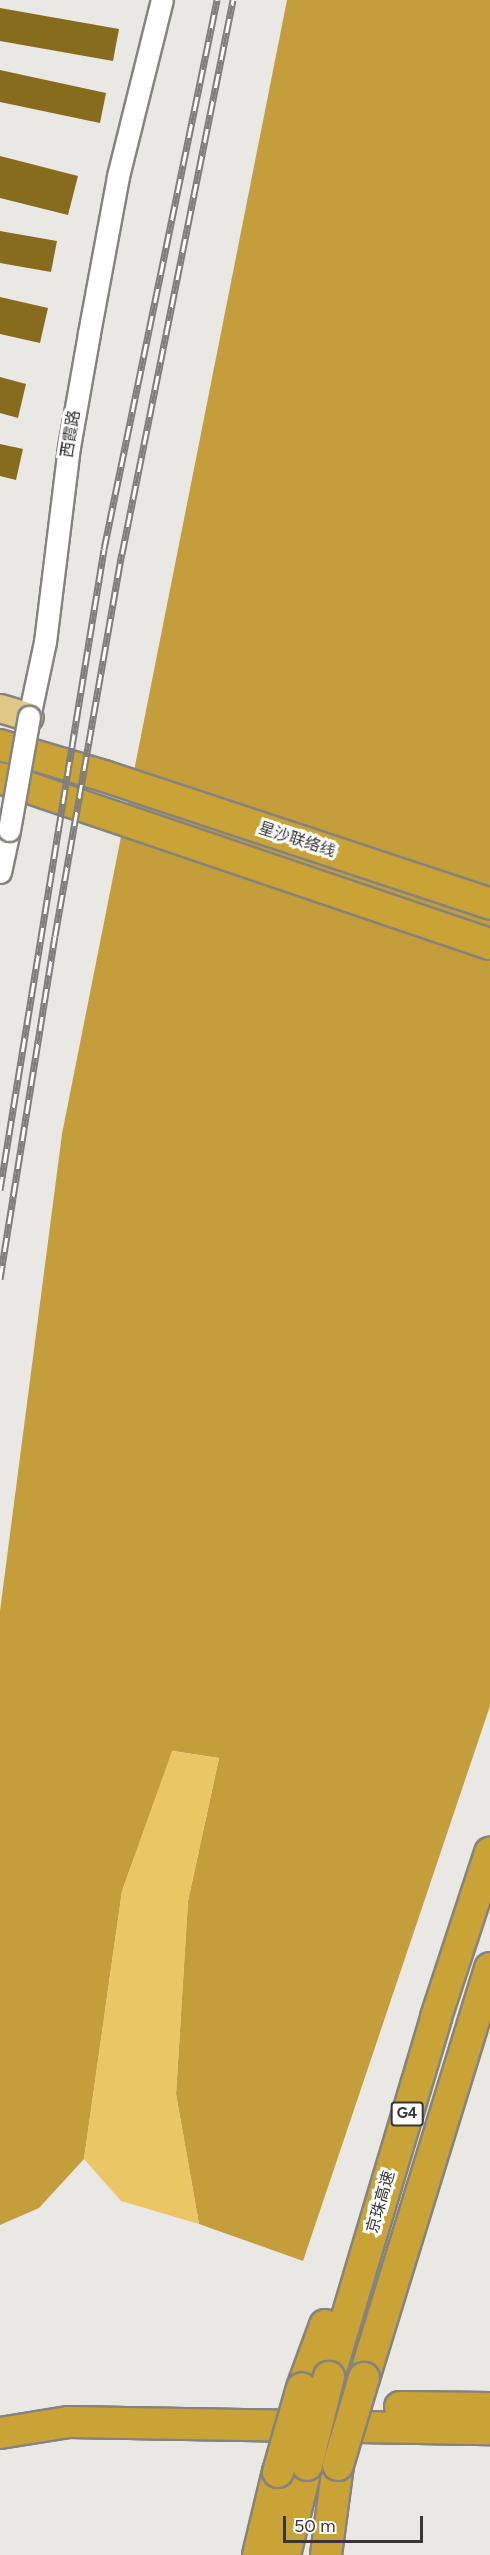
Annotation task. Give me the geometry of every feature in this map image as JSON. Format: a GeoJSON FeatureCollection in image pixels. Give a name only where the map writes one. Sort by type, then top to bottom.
{"type":"FeatureCollection","features":[{"type":"Feature","properties":{"kind":"highway","name":"星沙联络线"},"geometry":{"type":"LineString","coordinates":[[0,746],[104,776],[490,904]]}},
{"type":"Feature","properties":{"kind":"highway"},"geometry":{"type":"LineString","coordinates":[[0,778],[490,944]]}},
{"type":"Feature","properties":{"kind":"highway","name":"京珠高速"},"geometry":{"type":"LineString","coordinates":[[285,2555],[307,2465],[316,2382],[490,1853]]}},
{"type":"Feature","properties":{"kind":"highway","name":"G4"},"geometry":{"type":"LineString","coordinates":[[326,2555],[338,2465],[490,1968]]}},
{"type":"Feature","properties":{"kind":"highway"},"geometry":{"type":"LineString","coordinates":[[258,2555],[278,2472],[316,2382]]}},
{"type":"Feature","properties":{"kind":"highway"},"geometry":{"type":"LineString","coordinates":[[0,2416],[107,2403],[490,2408]]}},
{"type":"Feature","properties":{"kind":"highway"},"geometry":{"type":"LineString","coordinates":[[0,2433],[69,2422],[490,2429]]}},
{"type":"Feature","properties":{"kind":"main road"},"geometry":{"type":"LineString","coordinates":[[0,708],[29,717]]}},
{"type":"Feature","properties":{"kind":"street","name":"西霞路"},"geometry":{"type":"LineString","coordinates":[[0,872],[7,814],[45,642],[69,447],[118,176],[162,0]]}},
{"type":"Feature","properties":{"kind":"shaded area"},"geometry":{"type":"Polygon","coordinates":[[[287,0],[490,0],[490,1706],[303,2261],[199,2224],[176,2094],[188,1901],[219,1758],[173,1751],[122,1891],[84,2159],[39,2208],[0,2225],[0,1611],[62,1134],[287,0]]]}},
{"type":"Feature","properties":{"kind":"shaded area"},"geometry":{"type":"Polygon","coordinates":[[[172,1751],[219,1758],[188,1901],[176,2094],[199,2224],[121,2201],[84,2159],[122,1891],[172,1751]]]}},
{"type":"Feature","properties":{"kind":"building"},"geometry":{"type":"Polygon","coordinates":[[[0,8],[119,29],[113,61],[0,41],[0,8]]]}},
{"type":"Feature","properties":{"kind":"building"},"geometry":{"type":"Polygon","coordinates":[[[0,70],[106,93],[100,123],[0,102],[0,70]]]}},
{"type":"Feature","properties":{"kind":"building"},"geometry":{"type":"Polygon","coordinates":[[[0,156],[78,176],[68,215],[0,198],[0,156]]]}},
{"type":"Feature","properties":{"kind":"building"},"geometry":{"type":"Polygon","coordinates":[[[0,231],[57,241],[51,272],[0,263],[0,231]]]}},
{"type":"Feature","properties":{"kind":"building"},"geometry":{"type":"Polygon","coordinates":[[[0,297],[48,308],[40,343],[0,334],[0,297]]]}},
{"type":"Feature","properties":{"kind":"building"},"geometry":{"type":"Polygon","coordinates":[[[0,377],[26,384],[18,418],[0,413],[0,377]]]}},
{"type":"Feature","properties":{"kind":"building"},"geometry":{"type":"Polygon","coordinates":[[[0,444],[23,449],[16,480],[0,476],[0,444]]]}},
{"type":"Feature","properties":{"kind":"railway"},"geometry":{"type":"LineString","coordinates":[[0,1190],[104,549],[217,0]]}},
{"type":"Feature","properties":{"kind":"railway"},"geometry":{"type":"LineString","coordinates":[[0,1279],[55,936],[122,554],[233,0]]}}]}
